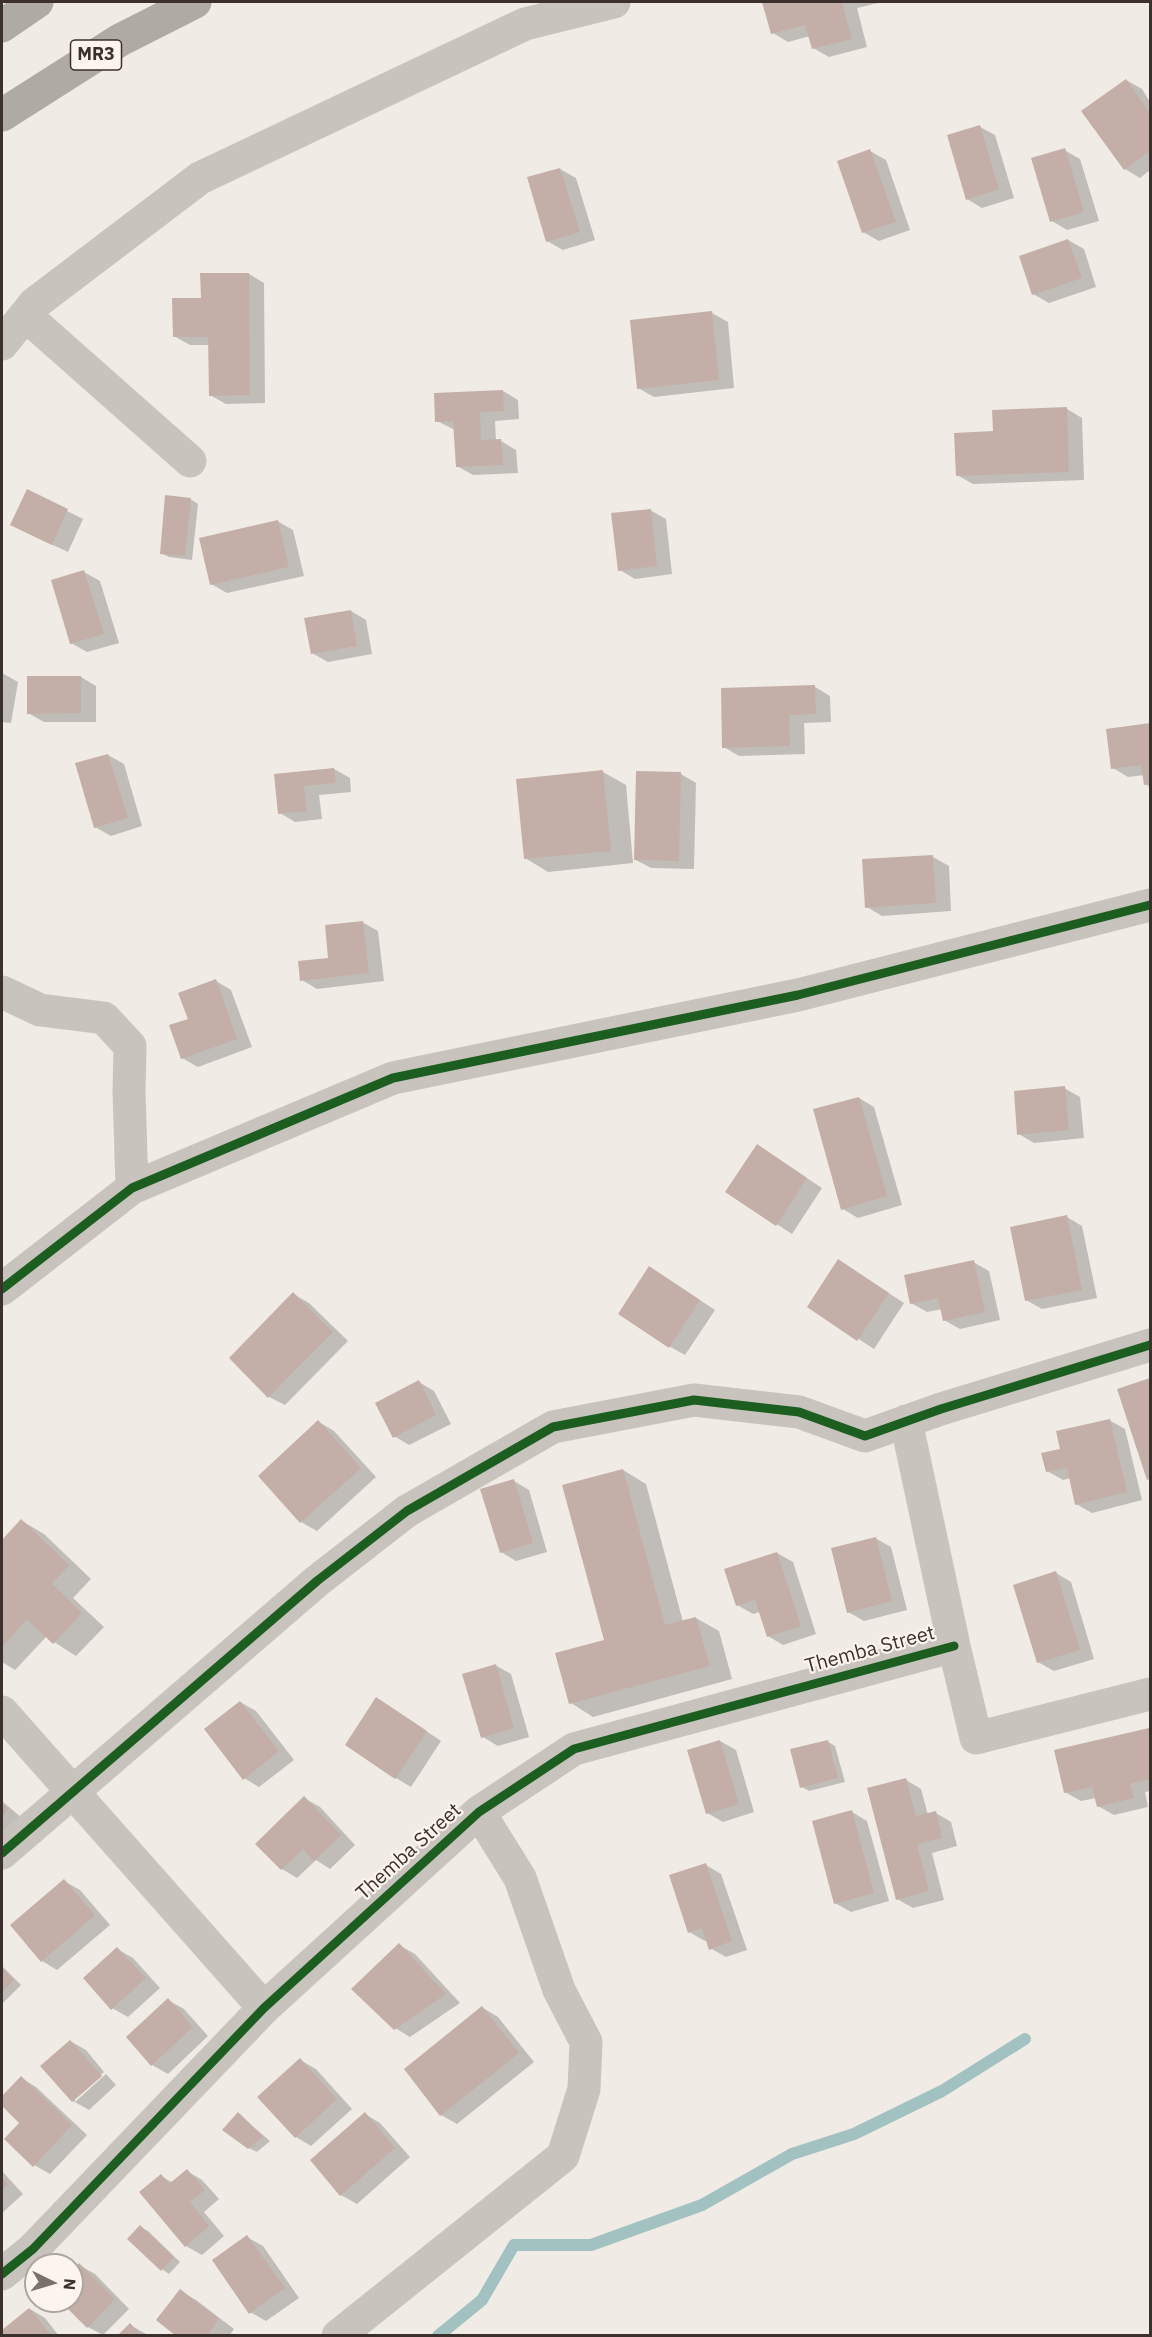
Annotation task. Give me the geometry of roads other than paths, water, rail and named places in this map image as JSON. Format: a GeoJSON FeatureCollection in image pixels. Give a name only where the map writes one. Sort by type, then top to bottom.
{"type":"FeatureCollection","features":[{"type":"Feature","properties":{"kind":"highway"},"geometry":{"type":"LineString","coordinates":[[2,26],[37,2]]}},
{"type":"Feature","properties":{"kind":"highway","name":"MR3"},"geometry":{"type":"LineString","coordinates":[[2,115],[120,40],[195,2]]}},
{"type":"Feature","properties":{"kind":"street"},"geometry":{"type":"LineString","coordinates":[[2,344],[34,304],[200,178],[525,24],[614,2]]}},
{"type":"Feature","properties":{"kind":"street"},"geometry":{"type":"LineString","coordinates":[[25,315],[190,461]]}},
{"type":"Feature","properties":{"kind":"street"},"geometry":{"type":"LineString","coordinates":[[2,1289],[132,1188],[393,1078],[798,995],[1148,907]]}},
{"type":"Feature","properties":{"kind":"street"},"geometry":{"type":"LineString","coordinates":[[2,992],[40,1010],[104,1018],[130,1046],[132,1188]]}},
{"type":"Feature","properties":{"kind":"street"},"geometry":{"type":"LineString","coordinates":[[2,1853],[317,1581],[408,1511],[553,1427],[694,1400],[799,1412],[865,1436],[906,1420],[1150,1345]]}},
{"type":"Feature","properties":{"kind":"street"},"geometry":{"type":"LineString","coordinates":[[906,1420],[976,1738],[1150,1694]]}},
{"type":"Feature","properties":{"kind":"street","name":"Themba Street"},"geometry":{"type":"LineString","coordinates":[[2,2274],[33,2249],[264,2008],[479,1812],[574,1749],[954,1646]]}},
{"type":"Feature","properties":{"kind":"street"},"geometry":{"type":"LineString","coordinates":[[2,1712],[264,2008]]}},
{"type":"Feature","properties":{"kind":"street"},"geometry":{"type":"LineString","coordinates":[[338,2336],[563,2156],[584,2089],[586,2042],[559,1990],[520,1878],[479,1812]]}},
{"type":"Feature","properties":{"kind":"waterway"},"geometry":{"type":"LineString","coordinates":[[438,2336],[482,2300],[514,2245],[591,2245],[702,2205],[792,2154],[854,2134],[942,2091],[1025,2039]]}}]}
